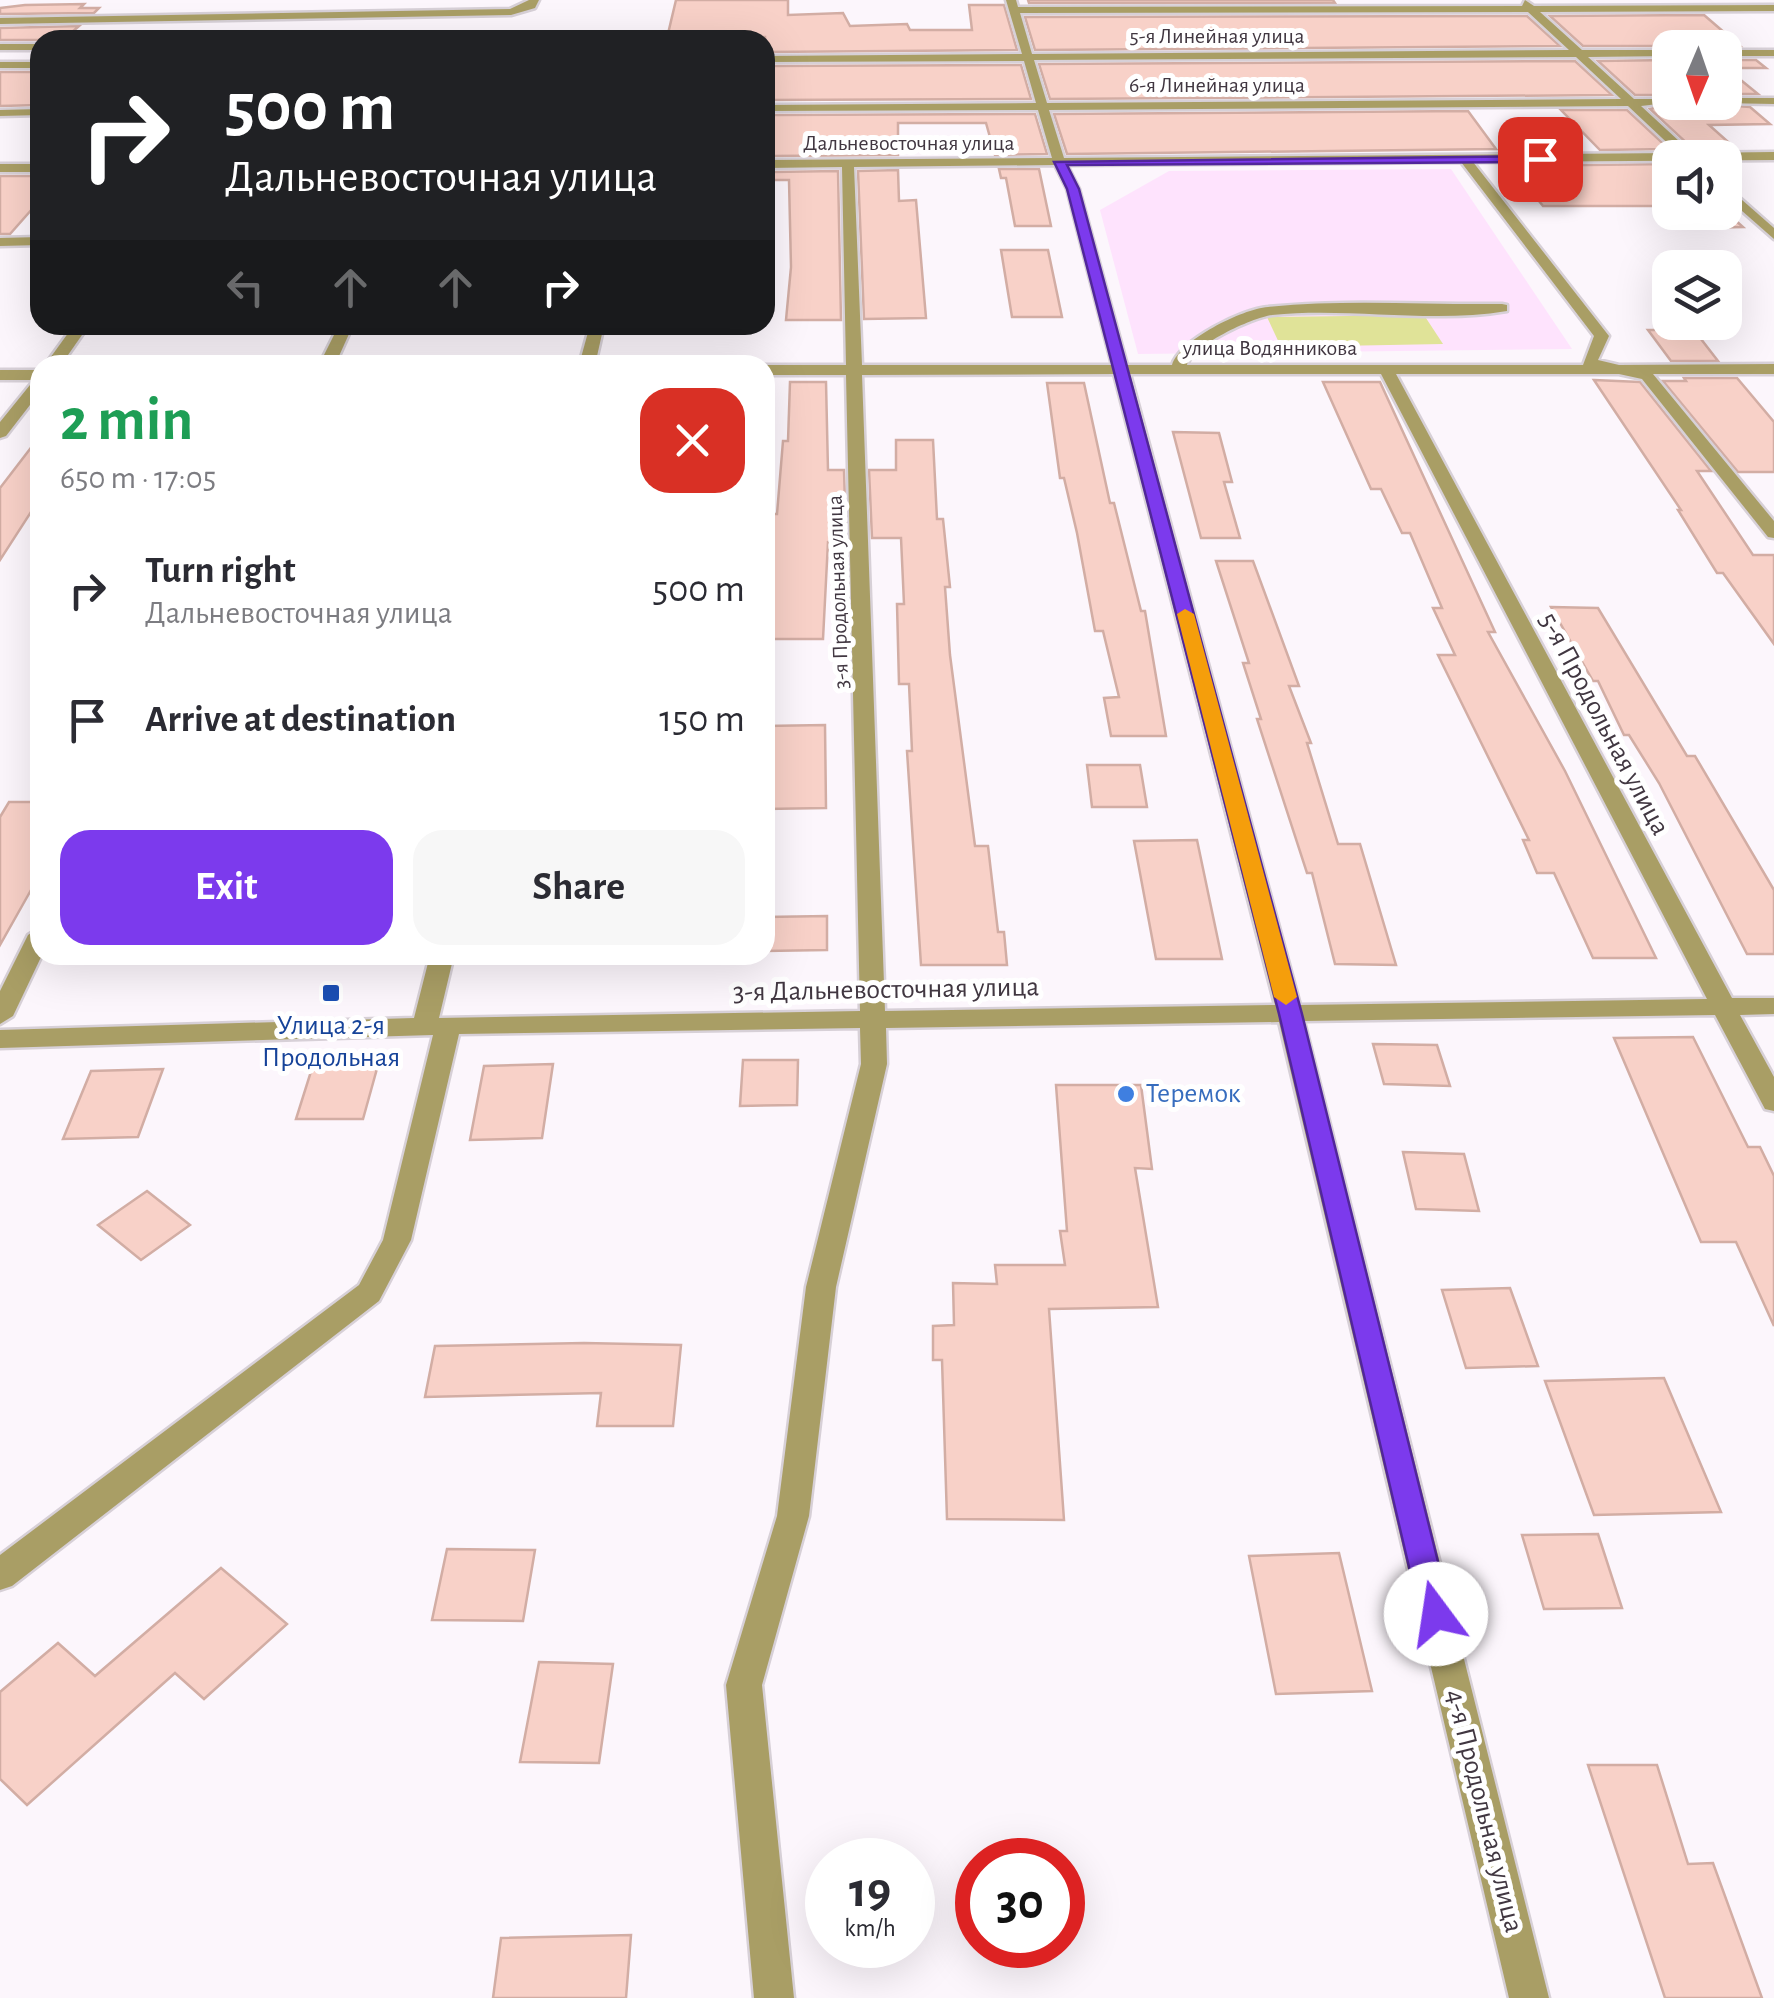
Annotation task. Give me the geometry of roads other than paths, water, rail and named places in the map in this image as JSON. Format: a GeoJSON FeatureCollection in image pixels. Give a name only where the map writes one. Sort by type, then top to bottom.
{"type":"FeatureCollection","features":[{"type":"Feature","properties":{"kind":"street"},"geometry":{"type":"LineString","coordinates":[[307,30],[330,0]]}},
{"type":"Feature","properties":{"kind":"street"},"geometry":{"type":"LineString","coordinates":[[316,18],[352,0]]}},
{"type":"Feature","properties":{"kind":"street"},"geometry":{"type":"LineString","coordinates":[[0,21],[511,12],[532,6],[534,0]]}},
{"type":"Feature","properties":{"kind":"street"},"geometry":{"type":"LineString","coordinates":[[1521,0],[1670,140]]}},
{"type":"Feature","properties":{"kind":"street"},"geometry":{"type":"LineString","coordinates":[[1012,5],[1774,8]]}},
{"type":"Feature","properties":{"kind":"street","name":"4-я Продольная улица"},"geometry":{"type":"LineString","coordinates":[[1012,5],[1059,162],[1073,189],[1290,1014],[1529,1998]]}},
{"type":"Feature","properties":{"kind":"street"},"geometry":{"type":"LineString","coordinates":[[433,26],[439,14]]}},
{"type":"Feature","properties":{"kind":"street"},"geometry":{"type":"LineString","coordinates":[[0,47],[30,47]]}},
{"type":"Feature","properties":{"kind":"street"},"geometry":{"type":"LineString","coordinates":[[1742,53],[1774,52]]}},
{"type":"Feature","properties":{"kind":"street","name":"5-я Линейная улица"},"geometry":{"type":"LineString","coordinates":[[775,59],[1652,54]]}},
{"type":"Feature","properties":{"kind":"street"},"geometry":{"type":"LineString","coordinates":[[0,65],[30,65]]}},
{"type":"Feature","properties":{"kind":"street"},"geometry":{"type":"LineString","coordinates":[[1742,101],[1774,101]]}},
{"type":"Feature","properties":{"kind":"street","name":"6-я Линейная улица"},"geometry":{"type":"LineString","coordinates":[[775,108],[1652,102]]}},
{"type":"Feature","properties":{"kind":"street"},"geometry":{"type":"LineString","coordinates":[[0,112],[30,112]]}},
{"type":"Feature","properties":{"kind":"street","name":"Дальневосточная улица"},"geometry":{"type":"LineString","coordinates":[[1742,156],[1774,156]]}},
{"type":"Feature","properties":{"kind":"street","name":"Дальневосточная улица"},"geometry":{"type":"LineString","coordinates":[[775,164],[1652,157]]}},
{"type":"Feature","properties":{"kind":"street"},"geometry":{"type":"LineString","coordinates":[[1466,160],[1602,336],[1589,362],[1647,376],[1774,532]]}},
{"type":"Feature","properties":{"kind":"street","name":"3-я Продольная улица"},"geometry":{"type":"LineString","coordinates":[[774,1998],[744,1685],[794,1516],[821,1287],[874,1064],[848,163]]}},
{"type":"Feature","properties":{"kind":"street"},"geometry":{"type":"LineString","coordinates":[[0,168],[30,168]]}},
{"type":"Feature","properties":{"kind":"street"},"geometry":{"type":"LineString","coordinates":[[1742,203],[1767,221],[1774,235]]}},
{"type":"Feature","properties":{"kind":"street"},"geometry":{"type":"LineString","coordinates":[[0,242],[30,241]]}},
{"type":"Feature","properties":{"kind":"street"},"geometry":{"type":"LineString","coordinates":[[1178,370],[1183,354],[1210,334],[1266,311],[1502,308]]}},
{"type":"Feature","properties":{"kind":"street","name":"улица Водянникова"},"geometry":{"type":"LineString","coordinates":[[775,370],[1774,369]]}},
{"type":"Feature","properties":{"kind":"street","name":"5-я Продольная улица"},"geometry":{"type":"LineString","coordinates":[[1387,371],[1774,1102]]}},
{"type":"Feature","properties":{"kind":"street"},"geometry":{"type":"LineString","coordinates":[[0,375],[30,377]]}},
{"type":"Feature","properties":{"kind":"street"},"geometry":{"type":"LineString","coordinates":[[0,433],[30,392]]}},
{"type":"Feature","properties":{"kind":"street"},"geometry":{"type":"LineString","coordinates":[[0,1016],[30,955]]}},
{"type":"Feature","properties":{"kind":"street"},"geometry":{"type":"LineString","coordinates":[[0,1575],[369,1293],[397,1240],[437,1026],[441,965]]}},
{"type":"Feature","properties":{"kind":"street","name":"3-я Дальневосточная улица"},"geometry":{"type":"LineString","coordinates":[[0,1039],[437,1026],[1774,1006]]}},
{"type":"Feature","properties":{"kind":"place","name":"Улица 2-я Продольная"},"geometry":{"type":"Point","coordinates":[331,993]}},
{"type":"Feature","properties":{"kind":"place","name":"Теремок"},"geometry":{"type":"Point","coordinates":[1126,1094]}}]}
